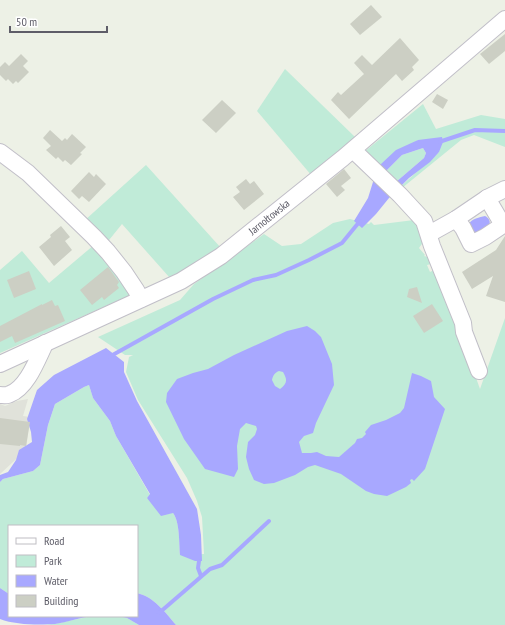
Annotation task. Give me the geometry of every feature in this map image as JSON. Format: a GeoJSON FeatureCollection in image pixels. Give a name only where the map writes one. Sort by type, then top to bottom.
{"type":"FeatureCollection","features":[{"type":"Feature","properties":{"kind":"street","name":"Jarnołtowska"},"geometry":{"type":"LineString","coordinates":[[0,364],[181,281],[221,256],[353,150],[505,19]]}},
{"type":"Feature","properties":{"kind":"street"},"geometry":{"type":"LineString","coordinates":[[353,150],[400,195],[424,221],[432,246],[464,323],[464,332],[479,371]]}},
{"type":"Feature","properties":{"kind":"street"},"geometry":{"type":"LineString","coordinates":[[0,152],[28,173],[94,237],[124,272],[142,299]]}},
{"type":"Feature","properties":{"kind":"street"},"geometry":{"type":"LineString","coordinates":[[429,234],[487,198],[505,189]]}},
{"type":"Feature","properties":{"kind":"street"},"geometry":{"type":"LineString","coordinates":[[456,218],[471,244],[485,237],[503,225],[487,198]]}},
{"type":"Feature","properties":{"kind":"street"},"geometry":{"type":"LineString","coordinates":[[0,395],[9,395],[23,385],[45,343]]}},
{"type":"Feature","properties":{"kind":"shaded area"},"geometry":{"type":"Polygon","coordinates":[[[28,399],[23,416],[30,417],[26,450],[0,474],[0,404],[5,406],[17,401],[28,399]]]}},
{"type":"Feature","properties":{"kind":"green space"},"geometry":{"type":"Polygon","coordinates":[[[285,69],[355,137],[312,176],[257,111],[285,69]]]}},
{"type":"Feature","properties":{"kind":"green space"},"geometry":{"type":"Polygon","coordinates":[[[423,104],[436,129],[481,115],[505,119],[505,147],[474,135],[461,140],[402,188],[400,187],[439,152],[418,140],[380,167],[364,152],[423,104]]]}},
{"type":"Feature","properties":{"kind":"green space"},"geometry":{"type":"Polygon","coordinates":[[[423,148],[426,153],[424,158],[396,182],[385,172],[402,155],[423,148]]]}},
{"type":"Feature","properties":{"kind":"green space"},"geometry":{"type":"Polygon","coordinates":[[[146,165],[221,248],[190,268],[170,278],[122,224],[105,245],[84,221],[146,165]]]}},
{"type":"Feature","properties":{"kind":"green space"},"geometry":{"type":"Polygon","coordinates":[[[350,219],[369,224],[371,222],[374,225],[414,220],[424,241],[419,248],[425,255],[424,256],[428,257],[431,264],[427,265],[430,272],[434,270],[480,389],[505,318],[505,625],[176,625],[154,601],[138,593],[138,525],[8,525],[8,593],[0,588],[0,482],[3,479],[33,471],[40,465],[48,425],[55,404],[89,385],[93,398],[110,421],[116,436],[150,495],[147,498],[173,513],[177,522],[179,533],[180,555],[204,554],[202,517],[197,501],[187,478],[138,400],[126,372],[129,357],[133,355],[125,355],[98,337],[180,300],[194,284],[264,234],[282,246],[301,244],[333,223],[350,219]]]}},
{"type":"Feature","properties":{"kind":"green space"},"geometry":{"type":"Polygon","coordinates":[[[94,245],[135,293],[0,353],[0,270],[22,251],[49,283],[94,245]]]}},
{"type":"Feature","properties":{"kind":"green space"},"geometry":{"type":"Polygon","coordinates":[[[87,617],[122,617],[139,625],[44,625],[87,617]]]}},
{"type":"Feature","properties":{"kind":"water"},"geometry":{"type":"Polygon","coordinates":[[[442,137],[443,142],[439,152],[430,162],[409,178],[362,228],[354,221],[368,198],[381,164],[396,150],[418,140],[442,137]],[[423,148],[402,155],[385,172],[396,182],[424,158],[426,153],[423,148]]]}},
{"type":"Feature","properties":{"kind":"water"},"geometry":{"type":"Polygon","coordinates":[[[485,216],[489,220],[489,226],[478,232],[474,232],[469,224],[470,222],[476,218],[485,216]]]}},
{"type":"Feature","properties":{"kind":"water"},"geometry":{"type":"Polygon","coordinates":[[[307,326],[315,331],[321,337],[332,364],[334,385],[316,423],[313,433],[304,436],[299,442],[302,453],[317,452],[326,456],[339,457],[355,443],[357,439],[362,438],[366,434],[365,432],[371,425],[400,413],[404,408],[412,373],[431,381],[434,397],[445,409],[425,469],[414,481],[412,479],[410,480],[411,483],[406,487],[387,496],[374,494],[366,491],[341,474],[315,465],[274,483],[264,484],[254,480],[249,469],[246,457],[248,442],[255,435],[257,429],[256,426],[246,423],[240,429],[237,446],[238,469],[234,477],[205,469],[184,439],[166,402],[167,393],[177,379],[208,369],[234,355],[287,331],[307,326]],[[279,371],[276,373],[272,380],[275,386],[280,389],[286,381],[283,372],[279,371]]]}},
{"type":"Feature","properties":{"kind":"water"},"geometry":{"type":"Polygon","coordinates":[[[106,348],[124,362],[124,372],[137,401],[197,509],[201,535],[202,561],[195,561],[180,555],[178,527],[173,513],[161,516],[147,498],[150,494],[116,436],[110,421],[93,398],[89,385],[55,404],[48,425],[40,465],[33,471],[3,479],[0,482],[0,475],[8,472],[16,460],[19,450],[32,442],[27,419],[37,390],[54,375],[106,348]]]}},
{"type":"Feature","properties":{"kind":"water"},"geometry":{"type":"Polygon","coordinates":[[[0,588],[8,593],[8,617],[87,617],[55,624],[27,624],[0,619],[0,588]]]}},
{"type":"Feature","properties":{"kind":"water"},"geometry":{"type":"Polygon","coordinates":[[[138,593],[154,601],[176,625],[139,625],[122,617],[138,617],[138,593]]]}},
{"type":"Feature","properties":{"kind":"building"},"geometry":{"type":"Polygon","coordinates":[[[371,5],[382,17],[360,35],[350,24],[371,5]]]}},
{"type":"Feature","properties":{"kind":"building"},"geometry":{"type":"Polygon","coordinates":[[[505,34],[505,51],[489,64],[480,54],[505,34]]]}},
{"type":"Feature","properties":{"kind":"building"},"geometry":{"type":"Polygon","coordinates":[[[400,38],[419,60],[412,67],[414,70],[402,81],[396,74],[349,119],[331,100],[338,92],[341,95],[364,74],[354,63],[362,55],[372,65],[400,38]]]}},
{"type":"Feature","properties":{"kind":"building"},"geometry":{"type":"Polygon","coordinates":[[[21,54],[28,61],[23,66],[29,72],[18,83],[16,81],[13,84],[8,79],[6,81],[0,75],[0,67],[5,62],[9,66],[21,54]]]}},
{"type":"Feature","properties":{"kind":"building"},"geometry":{"type":"Polygon","coordinates":[[[437,94],[448,100],[443,109],[432,102],[437,94]]]}},
{"type":"Feature","properties":{"kind":"building"},"geometry":{"type":"Polygon","coordinates":[[[222,100],[236,113],[216,133],[202,120],[222,100]]]}},
{"type":"Feature","properties":{"kind":"building"},"geometry":{"type":"Polygon","coordinates":[[[50,130],[62,141],[65,138],[67,140],[72,134],[86,147],[80,153],[82,154],[71,165],[65,160],[63,162],[58,157],[56,159],[46,150],[51,146],[43,138],[50,130]]]}},
{"type":"Feature","properties":{"kind":"building"},"geometry":{"type":"Polygon","coordinates":[[[344,169],[351,178],[341,186],[345,190],[337,197],[326,184],[344,169]]]}},
{"type":"Feature","properties":{"kind":"building"},"geometry":{"type":"Polygon","coordinates":[[[89,172],[94,177],[96,174],[106,184],[89,202],[82,196],[79,199],[71,191],[89,172]]]}},
{"type":"Feature","properties":{"kind":"building"},"geometry":{"type":"Polygon","coordinates":[[[246,179],[250,184],[254,181],[264,194],[244,210],[233,197],[240,192],[236,187],[246,179]]]}},
{"type":"Feature","properties":{"kind":"building"},"geometry":{"type":"Polygon","coordinates":[[[61,226],[70,237],[65,241],[72,250],[54,266],[39,247],[61,226]]]}},
{"type":"Feature","properties":{"kind":"building"},"geometry":{"type":"Polygon","coordinates":[[[505,236],[505,302],[486,296],[493,276],[472,289],[462,272],[496,250],[505,236]]]}},
{"type":"Feature","properties":{"kind":"building"},"geometry":{"type":"Polygon","coordinates":[[[108,267],[119,282],[117,285],[119,288],[104,300],[102,297],[92,305],[80,290],[108,267]]]}},
{"type":"Feature","properties":{"kind":"building"},"geometry":{"type":"Polygon","coordinates":[[[29,271],[36,289],[14,298],[7,280],[29,271]]]}},
{"type":"Feature","properties":{"kind":"building"},"geometry":{"type":"Polygon","coordinates":[[[417,287],[422,303],[407,297],[409,289],[417,287]]]}},
{"type":"Feature","properties":{"kind":"building"},"geometry":{"type":"Polygon","coordinates":[[[52,300],[55,306],[58,305],[65,321],[15,343],[12,336],[0,342],[0,326],[52,300]]]}},
{"type":"Feature","properties":{"kind":"building"},"geometry":{"type":"Polygon","coordinates":[[[432,304],[443,321],[424,333],[413,316],[432,304]]]}},
{"type":"Feature","properties":{"kind":"building"},"geometry":{"type":"Polygon","coordinates":[[[0,418],[30,422],[26,446],[0,444],[0,418]]]}},
{"type":"Feature","properties":{"kind":"waterway"},"geometry":{"type":"LineString","coordinates":[[439,142],[475,130],[505,131]]}},
{"type":"Feature","properties":{"kind":"waterway"},"geometry":{"type":"LineString","coordinates":[[109,357],[213,299],[253,280],[276,275],[342,243],[360,221]]}},
{"type":"Feature","properties":{"kind":"waterway"},"geometry":{"type":"LineString","coordinates":[[159,613],[210,569],[222,565],[269,521]]}},
{"type":"Feature","properties":{"kind":"waterway"},"geometry":{"type":"LineString","coordinates":[[199,561],[198,568],[201,576]]}}]}
